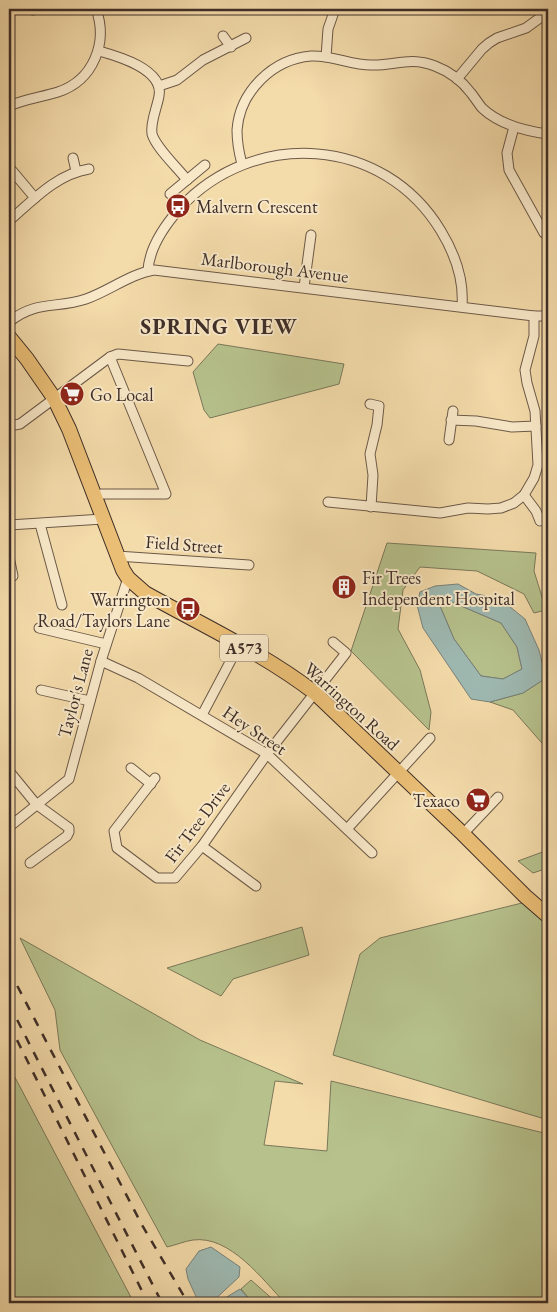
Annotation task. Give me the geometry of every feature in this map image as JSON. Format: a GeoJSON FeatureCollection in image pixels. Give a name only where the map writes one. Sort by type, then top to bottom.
{"type":"FeatureCollection","features":[{"type":"Feature","properties":{"kind":"main road","name":"Warrington Road"},"geometry":{"type":"LineString","coordinates":[[9,337],[54,398],[69,429],[102,519],[128,578],[145,593],[297,679],[463,834],[524,896],[548,916]]}},
{"type":"Feature","properties":{"kind":"street"},"geometry":{"type":"LineString","coordinates":[[9,106],[67,88],[85,74],[99,51],[100,22],[96,9]]}},
{"type":"Feature","properties":{"kind":"street"},"geometry":{"type":"LineString","coordinates":[[326,57],[328,29],[335,9]]}},
{"type":"Feature","properties":{"kind":"street"},"geometry":{"type":"LineString","coordinates":[[456,79],[489,43],[497,38],[526,28],[548,12]]}},
{"type":"Feature","properties":{"kind":"street"},"geometry":{"type":"LineString","coordinates":[[223,36],[231,47]]}},
{"type":"Feature","properties":{"kind":"street"},"geometry":{"type":"LineString","coordinates":[[159,86],[177,80],[203,60],[246,38]]}},
{"type":"Feature","properties":{"kind":"street"},"geometry":{"type":"LineString","coordinates":[[99,51],[137,64],[159,86],[152,134],[157,144],[187,180]]}},
{"type":"Feature","properties":{"kind":"street"},"geometry":{"type":"LineString","coordinates":[[242,164],[237,140],[238,124],[247,98],[257,82],[272,69],[293,60],[310,56],[372,65],[402,61],[419,62],[437,67],[464,86],[488,113],[514,127],[548,134]]}},
{"type":"Feature","properties":{"kind":"street"},"geometry":{"type":"LineString","coordinates":[[514,127],[507,153],[510,170],[542,221],[544,233]]}},
{"type":"Feature","properties":{"kind":"street"},"geometry":{"type":"LineString","coordinates":[[148,271],[148,264],[155,244],[165,226],[208,182],[242,164],[275,155],[323,154],[353,160],[378,171],[410,193],[428,210],[446,238],[457,264],[462,285],[462,306]]}},
{"type":"Feature","properties":{"kind":"street"},"geometry":{"type":"LineString","coordinates":[[73,158],[76,171]]}},
{"type":"Feature","properties":{"kind":"street"},"geometry":{"type":"LineString","coordinates":[[170,194],[205,165]]}},
{"type":"Feature","properties":{"kind":"street"},"geometry":{"type":"LineString","coordinates":[[9,167],[35,198]]}},
{"type":"Feature","properties":{"kind":"street"},"geometry":{"type":"LineString","coordinates":[[9,221],[63,177],[76,171],[89,169]]}},
{"type":"Feature","properties":{"kind":"street"},"geometry":{"type":"LineString","coordinates":[[304,287],[311,235]]}},
{"type":"Feature","properties":{"kind":"street","name":"Marlborough Avenue"},"geometry":{"type":"LineString","coordinates":[[9,322],[27,310],[85,300],[142,272],[160,270],[534,316],[548,316]]}},
{"type":"Feature","properties":{"kind":"street"},"geometry":{"type":"LineString","coordinates":[[328,502],[430,512],[450,512],[468,508],[488,510],[508,506],[524,495],[534,478],[538,465],[535,411],[526,382],[525,370],[534,336],[534,316]]}},
{"type":"Feature","properties":{"kind":"street"},"geometry":{"type":"LineString","coordinates":[[9,426],[20,424],[110,357],[118,354],[126,353],[188,361]]}},
{"type":"Feature","properties":{"kind":"street"},"geometry":{"type":"LineString","coordinates":[[94,496],[101,494],[166,494],[110,357]]}},
{"type":"Feature","properties":{"kind":"street"},"geometry":{"type":"LineString","coordinates":[[371,507],[373,475],[370,454],[377,425],[379,406]]}},
{"type":"Feature","properties":{"kind":"street"},"geometry":{"type":"LineString","coordinates":[[449,440],[452,416],[512,427],[536,426]]}},
{"type":"Feature","properties":{"kind":"street"},"geometry":{"type":"LineString","coordinates":[[524,495],[536,511],[540,521]]}},
{"type":"Feature","properties":{"kind":"street"},"geometry":{"type":"LineString","coordinates":[[9,525],[102,519]]}},
{"type":"Feature","properties":{"kind":"street"},"geometry":{"type":"LineString","coordinates":[[40,524],[62,605]]}},
{"type":"Feature","properties":{"kind":"street","name":"Field Street"},"geometry":{"type":"LineString","coordinates":[[117,556],[249,565]]}},
{"type":"Feature","properties":{"kind":"street"},"geometry":{"type":"LineString","coordinates":[[9,557],[13,576]]}},
{"type":"Feature","properties":{"kind":"street","name":"Taylor's Lane"},"geometry":{"type":"LineString","coordinates":[[9,827],[69,779],[100,661],[128,578]]}},
{"type":"Feature","properties":{"kind":"street"},"geometry":{"type":"LineString","coordinates":[[39,628],[106,644]]}},
{"type":"Feature","properties":{"kind":"street","name":"Fir Tree Drive"},"geometry":{"type":"LineString","coordinates":[[131,768],[153,781],[114,831],[117,848],[157,878],[175,878],[202,846],[267,754],[346,653],[332,642]]}},
{"type":"Feature","properties":{"kind":"street"},"geometry":{"type":"LineString","coordinates":[[202,715],[239,645]]}},
{"type":"Feature","properties":{"kind":"street","name":"Hey Street"},"geometry":{"type":"LineString","coordinates":[[100,661],[138,678],[267,754],[372,853]]}},
{"type":"Feature","properties":{"kind":"street"},"geometry":{"type":"LineString","coordinates":[[41,690],[90,701]]}},
{"type":"Feature","properties":{"kind":"street"},"geometry":{"type":"LineString","coordinates":[[348,829],[430,738]]}},
{"type":"Feature","properties":{"kind":"street"},"geometry":{"type":"LineString","coordinates":[[9,772],[36,804],[69,828],[70,832],[30,863]]}},
{"type":"Feature","properties":{"kind":"street"},"geometry":{"type":"LineString","coordinates":[[463,834],[498,797]]}},
{"type":"Feature","properties":{"kind":"street"},"geometry":{"type":"LineString","coordinates":[[202,846],[256,886]]}},
{"type":"Feature","properties":{"kind":"green space"},"geometry":{"type":"Polygon","coordinates":[[[218,344],[344,364],[339,384],[210,418],[204,410],[193,372],[218,344]]]}},
{"type":"Feature","properties":{"kind":"green space"},"geometry":{"type":"Polygon","coordinates":[[[387,543],[536,553],[534,571],[546,610],[534,613],[524,594],[477,571],[420,567],[403,590],[398,629],[420,670],[431,712],[429,730],[351,651],[387,543]]]}},
{"type":"Feature","properties":{"kind":"green space"},"geometry":{"type":"Polygon","coordinates":[[[452,602],[501,623],[517,647],[522,669],[503,679],[481,676],[454,639],[440,606],[452,602]]]}},
{"type":"Feature","properties":{"kind":"green space"},"geometry":{"type":"Polygon","coordinates":[[[546,678],[548,682],[548,750],[513,710],[490,702],[523,693],[546,678]]]}},
{"type":"Feature","properties":{"kind":"green space"},"geometry":{"type":"Polygon","coordinates":[[[548,850],[548,868],[533,873],[518,861],[548,850]]]}},
{"type":"Feature","properties":{"kind":"green space"},"geometry":{"type":"Polygon","coordinates":[[[522,903],[548,924],[548,1120],[333,1055],[360,954],[380,938],[522,903]]]}},
{"type":"Feature","properties":{"kind":"green space"},"geometry":{"type":"Polygon","coordinates":[[[302,927],[309,955],[233,979],[221,996],[167,968],[302,927]]]}},
{"type":"Feature","properties":{"kind":"green space"},"geometry":{"type":"Polygon","coordinates":[[[20,938],[200,1040],[303,1084],[275,1081],[264,1145],[327,1151],[331,1081],[548,1134],[548,1303],[285,1303],[245,1261],[220,1244],[207,1240],[193,1240],[167,1247],[60,1050],[55,1010],[20,938]]]}},
{"type":"Feature","properties":{"kind":"green space"},"geometry":{"type":"Polygon","coordinates":[[[9,1066],[134,1303],[9,1303],[9,1066]]]}},
{"type":"Feature","properties":{"kind":"green space"},"geometry":{"type":"Polygon","coordinates":[[[251,1280],[277,1303],[253,1303],[241,1289],[251,1280]]]}},
{"type":"Feature","properties":{"kind":"water"},"geometry":{"type":"Polygon","coordinates":[[[458,584],[476,594],[499,598],[525,619],[539,650],[546,678],[523,693],[490,702],[471,699],[423,628],[417,605],[420,592],[435,586],[458,584]],[[452,602],[440,606],[454,639],[481,676],[503,679],[522,669],[517,647],[501,623],[452,602]]]}},
{"type":"Feature","properties":{"kind":"water"},"geometry":{"type":"Polygon","coordinates":[[[211,1247],[240,1267],[239,1277],[211,1303],[199,1303],[188,1279],[186,1269],[199,1251],[211,1247]]]}},
{"type":"Feature","properties":{"kind":"water"},"geometry":{"type":"Polygon","coordinates":[[[240,1289],[253,1303],[217,1303],[240,1289]]]}},
{"type":"Feature","properties":{"kind":"railway"},"geometry":{"type":"LineString","coordinates":[[9,970],[142,1225],[188,1303]]}},
{"type":"Feature","properties":{"kind":"railway"},"geometry":{"type":"LineString","coordinates":[[9,1004],[162,1303]]}},
{"type":"Feature","properties":{"kind":"railway"},"geometry":{"type":"LineString","coordinates":[[9,1024],[148,1303]]}},
{"type":"Feature","properties":{"kind":"place","name":"Malvern Crescent"},"geometry":{"type":"Point","coordinates":[178,206]}},
{"type":"Feature","properties":{"kind":"place","name":"Go Local"},"geometry":{"type":"Point","coordinates":[72,394]}},
{"type":"Feature","properties":{"kind":"place","name":"Fir Trees Independent Hospital"},"geometry":{"type":"Point","coordinates":[344,587]}},
{"type":"Feature","properties":{"kind":"place","name":"Warrington Road/Taylors Lane"},"geometry":{"type":"Point","coordinates":[188,609]}},
{"type":"Feature","properties":{"kind":"place","name":"Texaco"},"geometry":{"type":"Point","coordinates":[478,800]}},
{"type":"Feature","properties":{"kind":"district","name":"SPRING VIEW"},"geometry":{"type":"Point","coordinates":[219,326]}}]}
